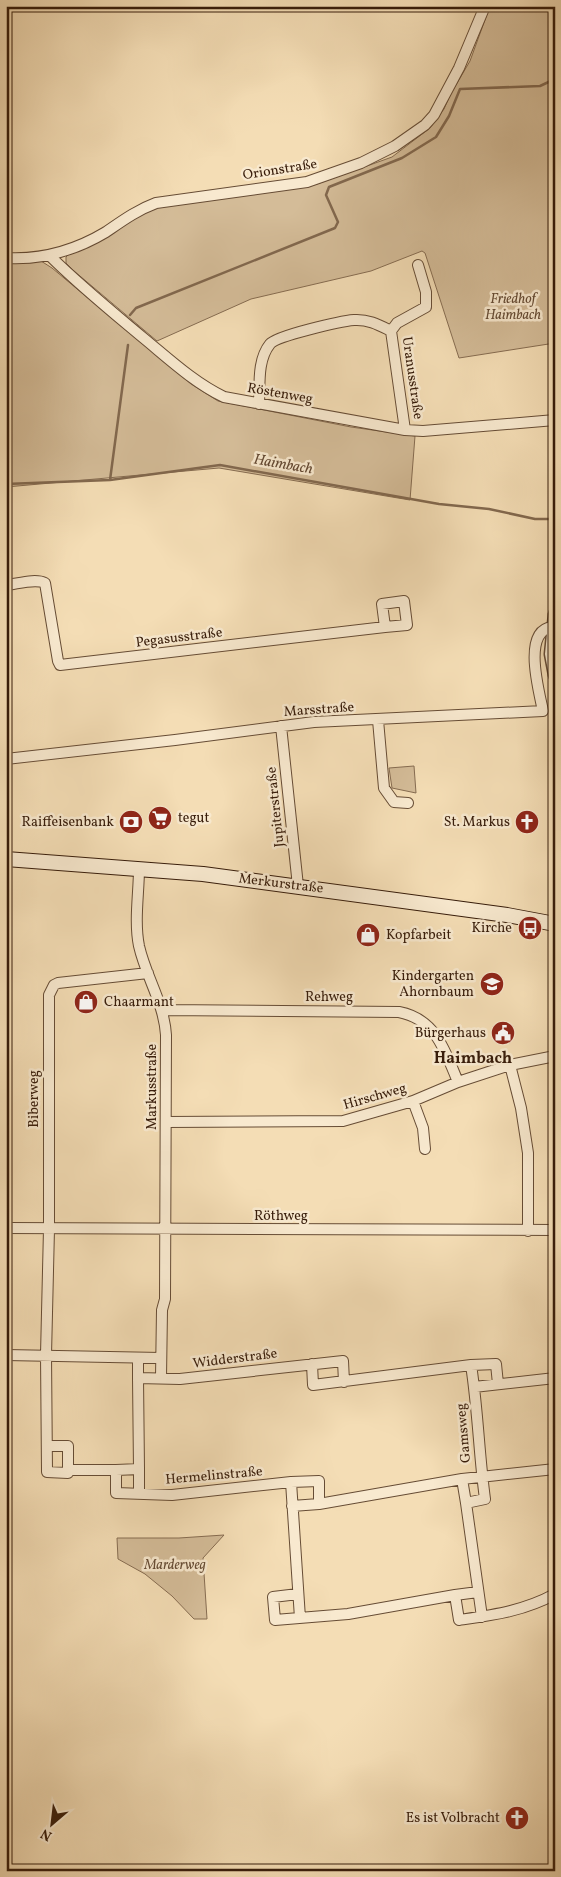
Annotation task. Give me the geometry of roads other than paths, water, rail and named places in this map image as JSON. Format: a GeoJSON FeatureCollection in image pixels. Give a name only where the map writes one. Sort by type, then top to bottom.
{"type":"FeatureCollection","features":[{"type":"Feature","properties":{"kind":"main road","name":"Merkurstraße"},"geometry":{"type":"LineString","coordinates":[[6,859],[139,868],[298,886],[507,915],[555,924]]}},
{"type":"Feature","properties":{"kind":"street","name":"Orionstraße"},"geometry":{"type":"LineString","coordinates":[[6,258],[49,255],[92,239],[138,210],[156,203],[307,182],[361,163],[395,146],[425,125],[434,115],[458,68],[485,6]]}},
{"type":"Feature","properties":{"kind":"street","name":"Röstenweg"},"geometry":{"type":"LineString","coordinates":[[49,255],[83,288],[200,384],[224,397],[405,430],[432,430],[555,420]]}},
{"type":"Feature","properties":{"kind":"street","name":"Uranusstraße"},"geometry":{"type":"LineString","coordinates":[[405,430],[391,331],[397,323],[426,307],[426,292],[418,265]]}},
{"type":"Feature","properties":{"kind":"street","name":"Uranusstraße"},"geometry":{"type":"LineString","coordinates":[[259,404],[262,360],[270,343],[285,336],[354,320],[373,322],[391,331]]}},
{"type":"Feature","properties":{"kind":"street","name":"Pegasusstraße"},"geometry":{"type":"LineString","coordinates":[[6,585],[36,582],[45,584],[60,665],[385,627]]}},
{"type":"Feature","properties":{"kind":"street"},"geometry":{"type":"LineString","coordinates":[[555,614],[552,627],[551,654],[555,675]]}},
{"type":"Feature","properties":{"kind":"street","name":"Marsstraße"},"geometry":{"type":"LineString","coordinates":[[6,759],[314,722],[543,711],[534,659],[535,648],[537,637],[541,632],[545,628],[552,627]]}},
{"type":"Feature","properties":{"kind":"street"},"geometry":{"type":"LineString","coordinates":[[378,720],[384,788],[394,802],[408,803]]}},
{"type":"Feature","properties":{"kind":"street","name":"Jupiterstraße"},"geometry":{"type":"LineString","coordinates":[[281,726],[298,886]]}},
{"type":"Feature","properties":{"kind":"street","name":"Markusstraße"},"geometry":{"type":"LineString","coordinates":[[139,868],[138,935],[148,972],[162,1010],[166,1035],[165,1299],[162,1310],[160,1358]]}},
{"type":"Feature","properties":{"kind":"street","name":"Biberweg"},"geometry":{"type":"LineString","coordinates":[[46,1355],[49,1229],[48,1029],[50,990],[58,983],[148,972]]}},
{"type":"Feature","properties":{"kind":"street","name":"Rehweg"},"geometry":{"type":"LineString","coordinates":[[162,1010],[390,1011],[408,1013],[419,1018],[434,1033],[458,1082]]}},
{"type":"Feature","properties":{"kind":"street","name":"Hirschweg"},"geometry":{"type":"LineString","coordinates":[[166,1122],[343,1121],[413,1101],[458,1082],[510,1065],[555,1056]]}},
{"type":"Feature","properties":{"kind":"street"},"geometry":{"type":"LineString","coordinates":[[510,1065],[521,1108],[528,1153],[528,1231]]}},
{"type":"Feature","properties":{"kind":"street"},"geometry":{"type":"LineString","coordinates":[[413,1101],[423,1128],[425,1150]]}},
{"type":"Feature","properties":{"kind":"street","name":"Röthweg"},"geometry":{"type":"LineString","coordinates":[[6,1228],[555,1230]]}},
{"type":"Feature","properties":{"kind":"street"},"geometry":{"type":"LineString","coordinates":[[6,1355],[160,1358],[161,1377]]}},
{"type":"Feature","properties":{"kind":"street"},"geometry":{"type":"LineString","coordinates":[[46,1355],[47,1472],[68,1473],[68,1470],[139,1469]]}},
{"type":"Feature","properties":{"kind":"street"},"geometry":{"type":"LineString","coordinates":[[138,1358],[139,1493]]}},
{"type":"Feature","properties":{"kind":"street","name":"Widderstraße"},"geometry":{"type":"LineString","coordinates":[[138,1378],[161,1377],[180,1379],[343,1361],[344,1382]]}},
{"type":"Feature","properties":{"kind":"street"},"geometry":{"type":"LineString","coordinates":[[312,1364],[313,1385],[471,1365],[496,1364],[498,1384]]}},
{"type":"Feature","properties":{"kind":"street"},"geometry":{"type":"LineString","coordinates":[[471,1365],[474,1387],[555,1378]]}},
{"type":"Feature","properties":{"kind":"street","name":"Gamsweg"},"geometry":{"type":"LineString","coordinates":[[466,1502],[485,1499],[474,1387]]}},
{"type":"Feature","properties":{"kind":"street"},"geometry":{"type":"LineString","coordinates":[[47,1446],[68,1446],[68,1470]]}},
{"type":"Feature","properties":{"kind":"street","name":"Gamsweg"},"geometry":{"type":"LineString","coordinates":[[482,1617],[462,1479],[555,1469]]}},
{"type":"Feature","properties":{"kind":"street","name":"Hermelinstraße"},"geometry":{"type":"LineString","coordinates":[[116,1470],[116,1493],[172,1495],[290,1482],[319,1482],[319,1504]]}},
{"type":"Feature","properties":{"kind":"street"},"geometry":{"type":"LineString","coordinates":[[292,1506],[319,1504],[462,1479]]}},
{"type":"Feature","properties":{"kind":"street"},"geometry":{"type":"LineString","coordinates":[[290,1482],[300,1618]]}},
{"type":"Feature","properties":{"kind":"street"},"geometry":{"type":"LineString","coordinates":[[298,1594],[273,1597],[275,1620],[348,1614],[478,1592]]}},
{"type":"Feature","properties":{"kind":"street"},"geometry":{"type":"LineString","coordinates":[[455,1595],[459,1620],[524,1608],[555,1594]]}},
{"type":"Feature","properties":{"kind":"waterway"},"geometry":{"type":"LineString","coordinates":[[130,315],[136,308],[335,228],[338,222],[326,195],[329,187],[402,158],[436,137],[449,116],[460,89],[540,86],[555,79]]}},
{"type":"Feature","properties":{"kind":"waterway"},"geometry":{"type":"LineString","coordinates":[[110,480],[128,345]]}},
{"type":"Feature","properties":{"kind":"waterway","name":"Haimbach"},"geometry":{"type":"LineString","coordinates":[[6,484],[110,480],[220,465],[439,504],[489,509],[535,519],[555,519]]}},
{"type":"Feature","properties":{"kind":"place","name":"tegut"},"geometry":{"type":"Point","coordinates":[160,818]}},
{"type":"Feature","properties":{"kind":"place","name":"Raiffeisenbank"},"geometry":{"type":"Point","coordinates":[131,822]}},
{"type":"Feature","properties":{"kind":"place","name":"St. Markus"},"geometry":{"type":"Point","coordinates":[527,822]}},
{"type":"Feature","properties":{"kind":"place","name":"Kirche"},"geometry":{"type":"Point","coordinates":[530,928]}},
{"type":"Feature","properties":{"kind":"place","name":"Kopfarbeit"},"geometry":{"type":"Point","coordinates":[368,935]}},
{"type":"Feature","properties":{"kind":"place","name":"Kindergarten Ahornbaum"},"geometry":{"type":"Point","coordinates":[492,984]}},
{"type":"Feature","properties":{"kind":"place","name":"Chaarmant"},"geometry":{"type":"Point","coordinates":[86,1002]}},
{"type":"Feature","properties":{"kind":"place","name":"Bürgerhaus"},"geometry":{"type":"Point","coordinates":[503,1033]}},
{"type":"Feature","properties":{"kind":"place","name":"Es ist Volbracht"},"geometry":{"type":"Point","coordinates":[517,1818]}},
{"type":"Feature","properties":{"kind":"district","name":"Haimbach"},"geometry":{"type":"Point","coordinates":[473,1059]}},
{"type":"Feature","properties":{"kind":"park label","name":"Friedhof Haimbach"},"geometry":{"type":"Point","coordinates":[513,308]}},
{"type":"Feature","properties":{"kind":"park label","name":"Marderweg"},"geometry":{"type":"Point","coordinates":[175,1565]}}]}
